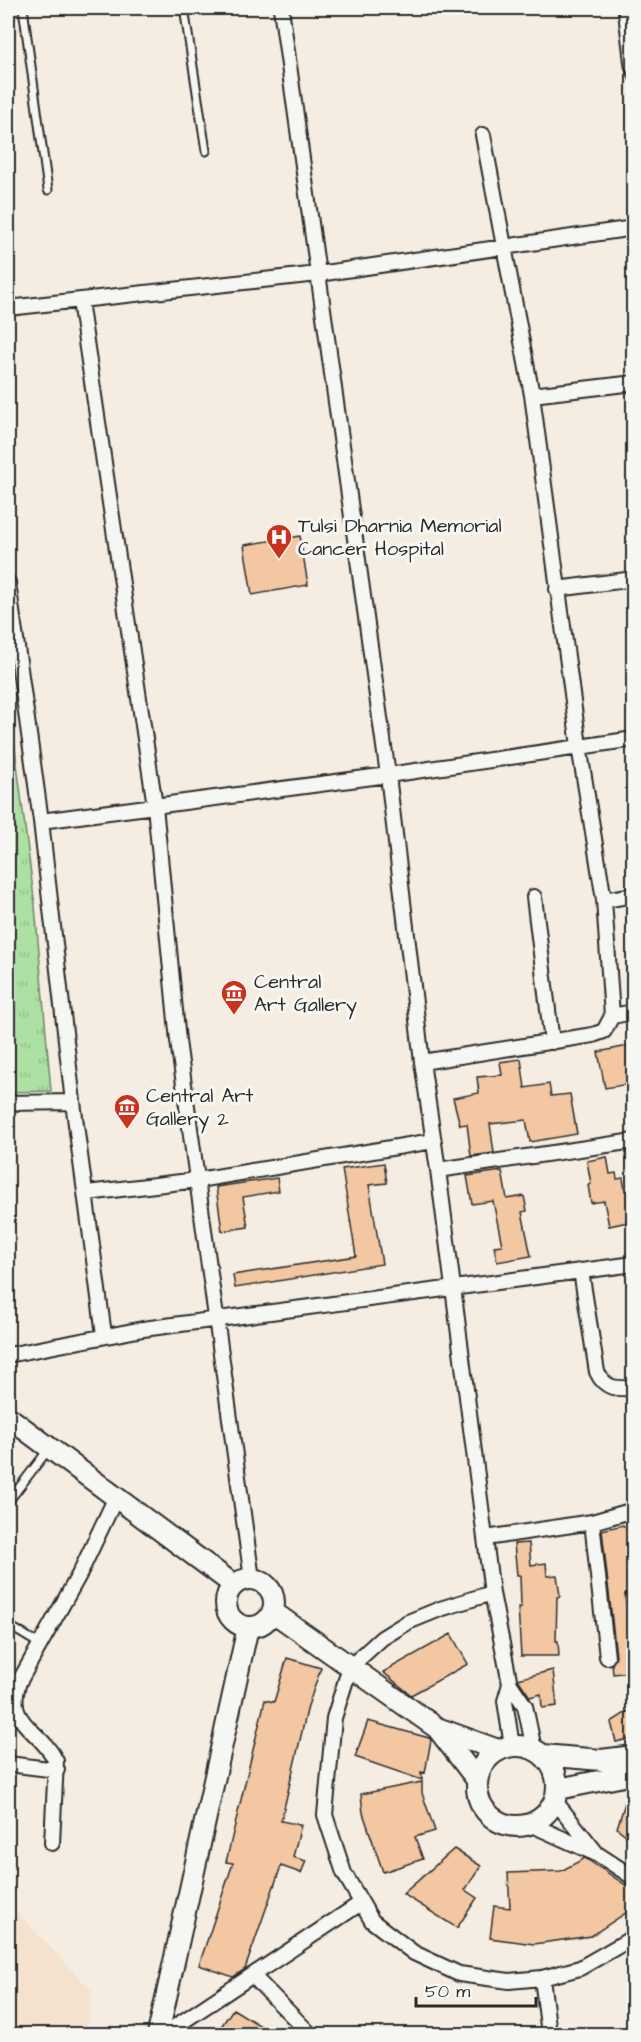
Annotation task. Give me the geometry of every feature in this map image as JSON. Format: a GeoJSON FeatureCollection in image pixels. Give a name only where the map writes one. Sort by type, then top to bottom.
{"type":"FeatureCollection","features":[{"type":"Feature","properties":{"kind":"street"},"geometry":{"type":"LineString","coordinates":[[281,8],[388,775],[422,1062],[492,1593],[510,1683],[525,1706],[538,1752],[552,1765],[556,1795],[599,1855]]}},
{"type":"Feature","properties":{"kind":"street"},"geometry":{"type":"LineString","coordinates":[[422,1062],[552,1042],[604,1031],[612,1016],[604,900],[579,746],[532,395],[483,135]]}},
{"type":"Feature","properties":{"kind":"street"},"geometry":{"type":"LineString","coordinates":[[8,308],[318,274],[633,228]]}},
{"type":"Feature","properties":{"kind":"street"},"geometry":{"type":"LineString","coordinates":[[8,1417],[116,1497],[243,1582],[269,1587],[273,1595],[273,1612],[266,1621],[248,1627],[232,1618],[226,1601],[243,1582],[217,1321],[178,1041],[155,806],[80,301]]}},
{"type":"Feature","properties":{"kind":"street"},"geometry":{"type":"LineString","coordinates":[[532,395],[633,383]]}},
{"type":"Feature","properties":{"kind":"street"},"geometry":{"type":"LineString","coordinates":[[557,589],[633,579]]}},
{"type":"Feature","properties":{"kind":"street"},"geometry":{"type":"LineString","coordinates":[[8,582],[42,821],[74,1102],[104,1335]]}},
{"type":"Feature","properties":{"kind":"street"},"geometry":{"type":"LineString","coordinates":[[42,821],[388,775],[633,739]]}},
{"type":"Feature","properties":{"kind":"street"},"geometry":{"type":"LineString","coordinates":[[604,900],[633,895]]}},
{"type":"Feature","properties":{"kind":"street"},"geometry":{"type":"LineString","coordinates":[[534,897],[552,1042]]}},
{"type":"Feature","properties":{"kind":"street"},"geometry":{"type":"LineString","coordinates":[[612,1016],[633,1012]]}},
{"type":"Feature","properties":{"kind":"street"},"geometry":{"type":"LineString","coordinates":[[8,1103],[74,1102]]}},
{"type":"Feature","properties":{"kind":"street"},"geometry":{"type":"LineString","coordinates":[[87,1193],[198,1180],[433,1141]]}},
{"type":"Feature","properties":{"kind":"street"},"geometry":{"type":"LineString","coordinates":[[438,1170],[633,1141]]}},
{"type":"Feature","properties":{"kind":"street"},"geometry":{"type":"LineString","coordinates":[[8,1355],[104,1335],[453,1290],[633,1264]]}},
{"type":"Feature","properties":{"kind":"street"},"geometry":{"type":"LineString","coordinates":[[580,1271],[597,1372],[607,1386],[615,1389],[633,1388]]}},
{"type":"Feature","properties":{"kind":"street"},"geometry":{"type":"LineString","coordinates":[[52,1843],[57,1770],[51,1750],[18,1717],[14,1708],[14,1695],[79,1575],[116,1497]]}},
{"type":"Feature","properties":{"kind":"street"},"geometry":{"type":"LineString","coordinates":[[486,1538],[592,1522],[633,1510]]}},
{"type":"Feature","properties":{"kind":"street"},"geometry":{"type":"LineString","coordinates":[[592,1522],[607,1657]]}},
{"type":"Feature","properties":{"kind":"street"},"geometry":{"type":"LineString","coordinates":[[492,1593],[440,1608],[408,1622],[382,1638],[350,1667],[334,1718],[325,1815],[344,1873],[372,1921],[414,1953],[459,1974],[509,1981],[542,1978],[580,1968],[633,1937]]}},
{"type":"Feature","properties":{"kind":"street"},"geometry":{"type":"LineString","coordinates":[[273,1612],[437,1728],[477,1780],[480,1800],[491,1816],[510,1825],[530,1824],[599,1855],[633,1878]]}},
{"type":"Feature","properties":{"kind":"street"},"geometry":{"type":"LineString","coordinates":[[158,2034],[248,1627]]}},
{"type":"Feature","properties":{"kind":"street"},"geometry":{"type":"LineString","coordinates":[[505,1748],[505,1701],[510,1683]]}},
{"type":"Feature","properties":{"kind":"street"},"geometry":{"type":"LineString","coordinates":[[437,1728],[505,1748],[601,1760],[633,1756]]}},
{"type":"Feature","properties":{"kind":"street"},"geometry":{"type":"LineString","coordinates":[[477,1780],[484,1763],[505,1748]]}},
{"type":"Feature","properties":{"kind":"street"},"geometry":{"type":"LineString","coordinates":[[8,1764],[57,1770]]}},
{"type":"Feature","properties":{"kind":"street"},"geometry":{"type":"LineString","coordinates":[[530,1824],[546,1814],[556,1795],[633,1774]]}},
{"type":"Feature","properties":{"kind":"street"},"geometry":{"type":"LineString","coordinates":[[164,2034],[361,1903]]}},
{"type":"Feature","properties":{"kind":"street"},"geometry":{"type":"LineString","coordinates":[[253,1976],[310,2034]]}},
{"type":"Feature","properties":{"kind":"street"},"geometry":{"type":"LineString","coordinates":[[542,1978],[549,2034]]}},
{"type":"Feature","properties":{"kind":"lane"},"geometry":{"type":"LineString","coordinates":[[23,8],[48,190]]}},
{"type":"Feature","properties":{"kind":"lane"},"geometry":{"type":"LineString","coordinates":[[184,8],[206,151]]}},
{"type":"Feature","properties":{"kind":"lane"},"geometry":{"type":"LineString","coordinates":[[622,8],[629,66],[633,78]]}},
{"type":"Feature","properties":{"kind":"lane"},"geometry":{"type":"LineString","coordinates":[[8,1502],[49,1449]]}},
{"type":"Feature","properties":{"kind":"lane"},"geometry":{"type":"LineString","coordinates":[[8,1625],[41,1645]]}},
{"type":"Feature","properties":{"kind":"shaded area"},"geometry":{"type":"Polygon","coordinates":[[[8,1903],[92,1991],[87,2034],[8,2034],[8,1903]]]}},
{"type":"Feature","properties":{"kind":"green space"},"geometry":{"type":"Polygon","coordinates":[[[8,693],[35,906],[51,1091],[8,1092],[8,693]]]}},
{"type":"Feature","properties":{"kind":"building"},"geometry":{"type":"Polygon","coordinates":[[[300,536],[308,585],[252,595],[244,545],[300,536]]]}},
{"type":"Feature","properties":{"kind":"building"},"geometry":{"type":"Polygon","coordinates":[[[633,1045],[633,1070],[627,1071],[629,1084],[605,1088],[598,1052],[633,1045]]]}},
{"type":"Feature","properties":{"kind":"building"},"geometry":{"type":"Polygon","coordinates":[[[521,1059],[525,1088],[549,1084],[551,1096],[570,1094],[577,1134],[530,1142],[526,1120],[490,1124],[494,1153],[471,1156],[467,1124],[460,1125],[453,1098],[479,1093],[477,1077],[502,1075],[500,1062],[521,1059]]]}},
{"type":"Feature","properties":{"kind":"building"},"geometry":{"type":"Polygon","coordinates":[[[607,1157],[610,1174],[616,1173],[617,1179],[623,1178],[625,1191],[633,1190],[633,1221],[609,1226],[604,1201],[591,1203],[588,1185],[591,1184],[587,1161],[607,1157]]]}},
{"type":"Feature","properties":{"kind":"building"},"geometry":{"type":"Polygon","coordinates":[[[384,1163],[387,1183],[369,1185],[382,1264],[235,1288],[233,1275],[356,1256],[342,1169],[384,1163]]]}},
{"type":"Feature","properties":{"kind":"building"},"geometry":{"type":"Polygon","coordinates":[[[502,1171],[507,1199],[524,1196],[527,1211],[522,1212],[531,1256],[497,1262],[494,1246],[502,1245],[493,1201],[472,1204],[467,1176],[502,1171]]]}},
{"type":"Feature","properties":{"kind":"building"},"geometry":{"type":"Polygon","coordinates":[[[277,1178],[279,1191],[243,1197],[248,1227],[222,1231],[216,1187],[277,1178]]]}},
{"type":"Feature","properties":{"kind":"building"},"geometry":{"type":"Polygon","coordinates":[[[623,1525],[624,1527],[633,1525],[633,1593],[625,1594],[633,1672],[613,1674],[612,1664],[616,1656],[602,1530],[623,1525]]]}},
{"type":"Feature","properties":{"kind":"building"},"geometry":{"type":"Polygon","coordinates":[[[529,1543],[531,1565],[546,1563],[547,1576],[557,1575],[560,1596],[557,1597],[556,1641],[558,1641],[559,1656],[521,1656],[518,1607],[521,1607],[520,1575],[517,1575],[514,1544],[529,1543]]]}},
{"type":"Feature","properties":{"kind":"building"},"geometry":{"type":"Polygon","coordinates":[[[451,1634],[468,1664],[411,1695],[383,1672],[451,1634]]]}},
{"type":"Feature","properties":{"kind":"building"},"geometry":{"type":"Polygon","coordinates":[[[287,1658],[321,1668],[308,1706],[281,1821],[301,1825],[293,1857],[306,1861],[301,1873],[281,1866],[245,1969],[233,1977],[199,1965],[233,1863],[226,1862],[265,1700],[274,1702],[287,1658]]]}},
{"type":"Feature","properties":{"kind":"building"},"geometry":{"type":"Polygon","coordinates":[[[553,1670],[557,1706],[542,1708],[541,1694],[530,1697],[518,1679],[553,1670]]]}},
{"type":"Feature","properties":{"kind":"building"},"geometry":{"type":"Polygon","coordinates":[[[633,1708],[633,1738],[616,1742],[611,1722],[633,1708]]]}},
{"type":"Feature","properties":{"kind":"building"},"geometry":{"type":"Polygon","coordinates":[[[368,1721],[431,1740],[425,1773],[421,1772],[422,1780],[355,1757],[368,1721]]]}},
{"type":"Feature","properties":{"kind":"building"},"geometry":{"type":"Polygon","coordinates":[[[422,1782],[422,1793],[435,1831],[415,1837],[423,1859],[383,1872],[363,1813],[361,1794],[422,1782]]]}},
{"type":"Feature","properties":{"kind":"building"},"geometry":{"type":"Polygon","coordinates":[[[630,1787],[633,1787],[633,1841],[617,1828],[630,1787]]]}},
{"type":"Feature","properties":{"kind":"building"},"geometry":{"type":"Polygon","coordinates":[[[454,1849],[481,1866],[465,1890],[477,1898],[457,1928],[403,1894],[454,1849]]]}},
{"type":"Feature","properties":{"kind":"building"},"geometry":{"type":"Polygon","coordinates":[[[585,1858],[633,1890],[633,1908],[591,1936],[534,1944],[490,1938],[494,1906],[510,1908],[508,1873],[561,1871],[585,1858]]]}},
{"type":"Feature","properties":{"kind":"building"},"geometry":{"type":"Polygon","coordinates":[[[233,2009],[274,2034],[216,2034],[233,2009]]]}},
{"type":"Feature","properties":{"kind":"place","name":"Tulsi Dharnia Memorial Cancer Hospital"},"geometry":{"type":"Point","coordinates":[279,560]}},
{"type":"Feature","properties":{"kind":"place","name":"Central Art Gallery"},"geometry":{"type":"Point","coordinates":[234,1016]}},
{"type":"Feature","properties":{"kind":"place","name":"Central Art Gallery 2"},"geometry":{"type":"Point","coordinates":[127,1130]}}]}
